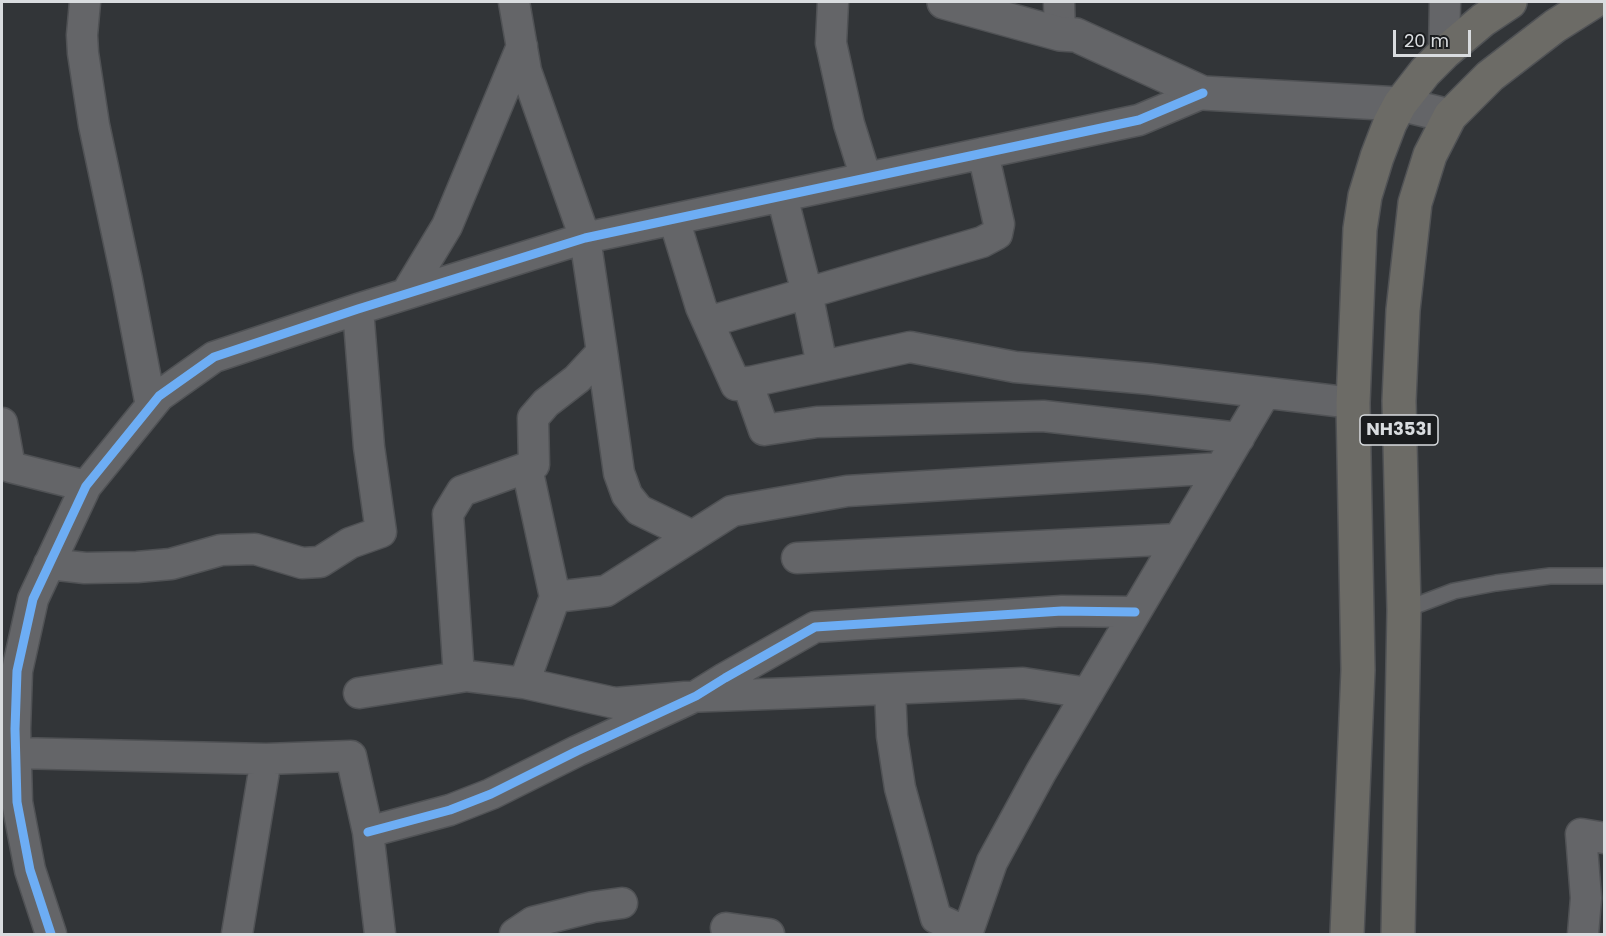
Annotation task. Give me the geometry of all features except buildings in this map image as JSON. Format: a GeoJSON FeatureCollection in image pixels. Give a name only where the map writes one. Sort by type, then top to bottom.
{"type":"FeatureCollection","features":[{"type":"Feature","properties":{"kind":"highway","name":"NH353I"},"geometry":{"type":"LineString","coordinates":[[1347,934],[1358,670],[1353,403],[1360,229],[1365,196],[1377,157],[1400,104],[1425,72],[1444,53],[1510,2]]}},
{"type":"Feature","properties":{"kind":"highway","name":"NH353I"},"geometry":{"type":"LineString","coordinates":[[1398,934],[1404,610],[1399,402],[1403,310],[1415,203],[1430,155],[1450,116],[1490,76],[1555,26],[1593,2]]}},
{"type":"Feature","properties":{"kind":"street"},"geometry":{"type":"LineString","coordinates":[[85,2],[83,53],[94,125],[151,406]]}},
{"type":"Feature","properties":{"kind":"street"},"geometry":{"type":"LineString","coordinates":[[514,2],[526,71],[585,238],[619,473],[627,495],[639,510],[693,536]]}},
{"type":"Feature","properties":{"kind":"street"},"geometry":{"type":"LineString","coordinates":[[833,2],[831,43],[849,124],[866,178]]}},
{"type":"Feature","properties":{"kind":"street"},"geometry":{"type":"LineString","coordinates":[[944,2],[1060,34],[1076,35],[1203,93],[1400,104],[1450,116]]}},
{"type":"Feature","properties":{"kind":"street"},"geometry":{"type":"LineString","coordinates":[[1059,2],[1060,34]]}},
{"type":"Feature","properties":{"kind":"street"},"geometry":{"type":"LineString","coordinates":[[1444,53],[1445,2]]}},
{"type":"Feature","properties":{"kind":"street"},"geometry":{"type":"LineString","coordinates":[[406,294],[447,226],[522,46]]}},
{"type":"Feature","properties":{"kind":"street"},"geometry":{"type":"LineString","coordinates":[[51,934],[30,870],[11,772],[17,671],[33,600],[86,486],[159,396],[214,357],[585,238],[1139,120],[1203,93]]}},
{"type":"Feature","properties":{"kind":"street"},"geometry":{"type":"LineString","coordinates":[[708,322],[982,242],[997,234],[999,224],[983,153]]}},
{"type":"Feature","properties":{"kind":"street"},"geometry":{"type":"LineString","coordinates":[[782,196],[807,293],[822,365]]}},
{"type":"Feature","properties":{"kind":"street"},"geometry":{"type":"LineString","coordinates":[[674,219],[701,307],[736,385],[910,347],[1015,367],[1149,379],[1353,403]]}},
{"type":"Feature","properties":{"kind":"street"},"geometry":{"type":"LineString","coordinates":[[50,564],[85,568],[137,567],[171,564],[221,550],[255,549],[302,563],[320,562],[350,543],[381,532],[369,447],[358,309]]}},
{"type":"Feature","properties":{"kind":"street"},"geometry":{"type":"LineString","coordinates":[[459,677],[448,514],[462,491],[534,465],[533,417],[546,403],[578,380],[602,352]]}},
{"type":"Feature","properties":{"kind":"street"},"geometry":{"type":"LineString","coordinates":[[747,382],[764,430],[817,422],[1043,416],[1239,438]]}},
{"type":"Feature","properties":{"kind":"street"},"geometry":{"type":"LineString","coordinates":[[890,690],[892,736],[900,788],[936,918],[968,934],[992,862],[1041,772],[1265,393]]}},
{"type":"Feature","properties":{"kind":"street"},"geometry":{"type":"LineString","coordinates":[[2,423],[10,467],[86,486]]}},
{"type":"Feature","properties":{"kind":"street"},"geometry":{"type":"LineString","coordinates":[[524,683],[555,597],[527,468]]}},
{"type":"Feature","properties":{"kind":"street"},"geometry":{"type":"LineString","coordinates":[[555,597],[606,591],[732,512],[847,491],[1221,468]]}},
{"type":"Feature","properties":{"kind":"street"},"geometry":{"type":"LineString","coordinates":[[797,558],[1179,539]]}},
{"type":"Feature","properties":{"kind":"street"},"geometry":{"type":"LineString","coordinates":[[368,832],[450,810],[491,794],[696,696],[815,627],[1062,611],[1135,612]]}},
{"type":"Feature","properties":{"kind":"street"},"geometry":{"type":"LineString","coordinates":[[359,693],[467,676],[524,683],[615,703],[696,696],[1023,683],[1088,693]]}},
{"type":"Feature","properties":{"kind":"street"},"geometry":{"type":"LineString","coordinates":[[11,772],[351,756],[368,832],[380,934]]}},
{"type":"Feature","properties":{"kind":"street"},"geometry":{"type":"LineString","coordinates":[[237,934],[266,759]]}},
{"type":"Feature","properties":{"kind":"street"},"geometry":{"type":"LineString","coordinates":[[1583,934],[1586,898],[1581,834],[1605,838]]}},
{"type":"Feature","properties":{"kind":"street"},"geometry":{"type":"LineString","coordinates":[[515,934],[533,922],[593,907],[622,903]]}},
{"type":"Feature","properties":{"kind":"street"},"geometry":{"type":"LineString","coordinates":[[726,928],[770,934]]}},
{"type":"Feature","properties":{"kind":"lane"},"geometry":{"type":"LineString","coordinates":[[1404,610],[1454,591],[1496,583],[1550,576],[1605,576]]}},
{"type":"Feature","properties":{"kind":"cycle path"},"geometry":{"type":"LineString","coordinates":[[51,934],[30,870],[17,802],[15,729],[17,671],[33,599],[86,486],[159,396],[214,357],[585,238],[1139,120],[1203,93]]}},
{"type":"Feature","properties":{"kind":"cycle path"},"geometry":{"type":"LineString","coordinates":[[368,832],[450,810],[491,794],[696,696],[815,627],[1062,611],[1135,612]]}}]}
